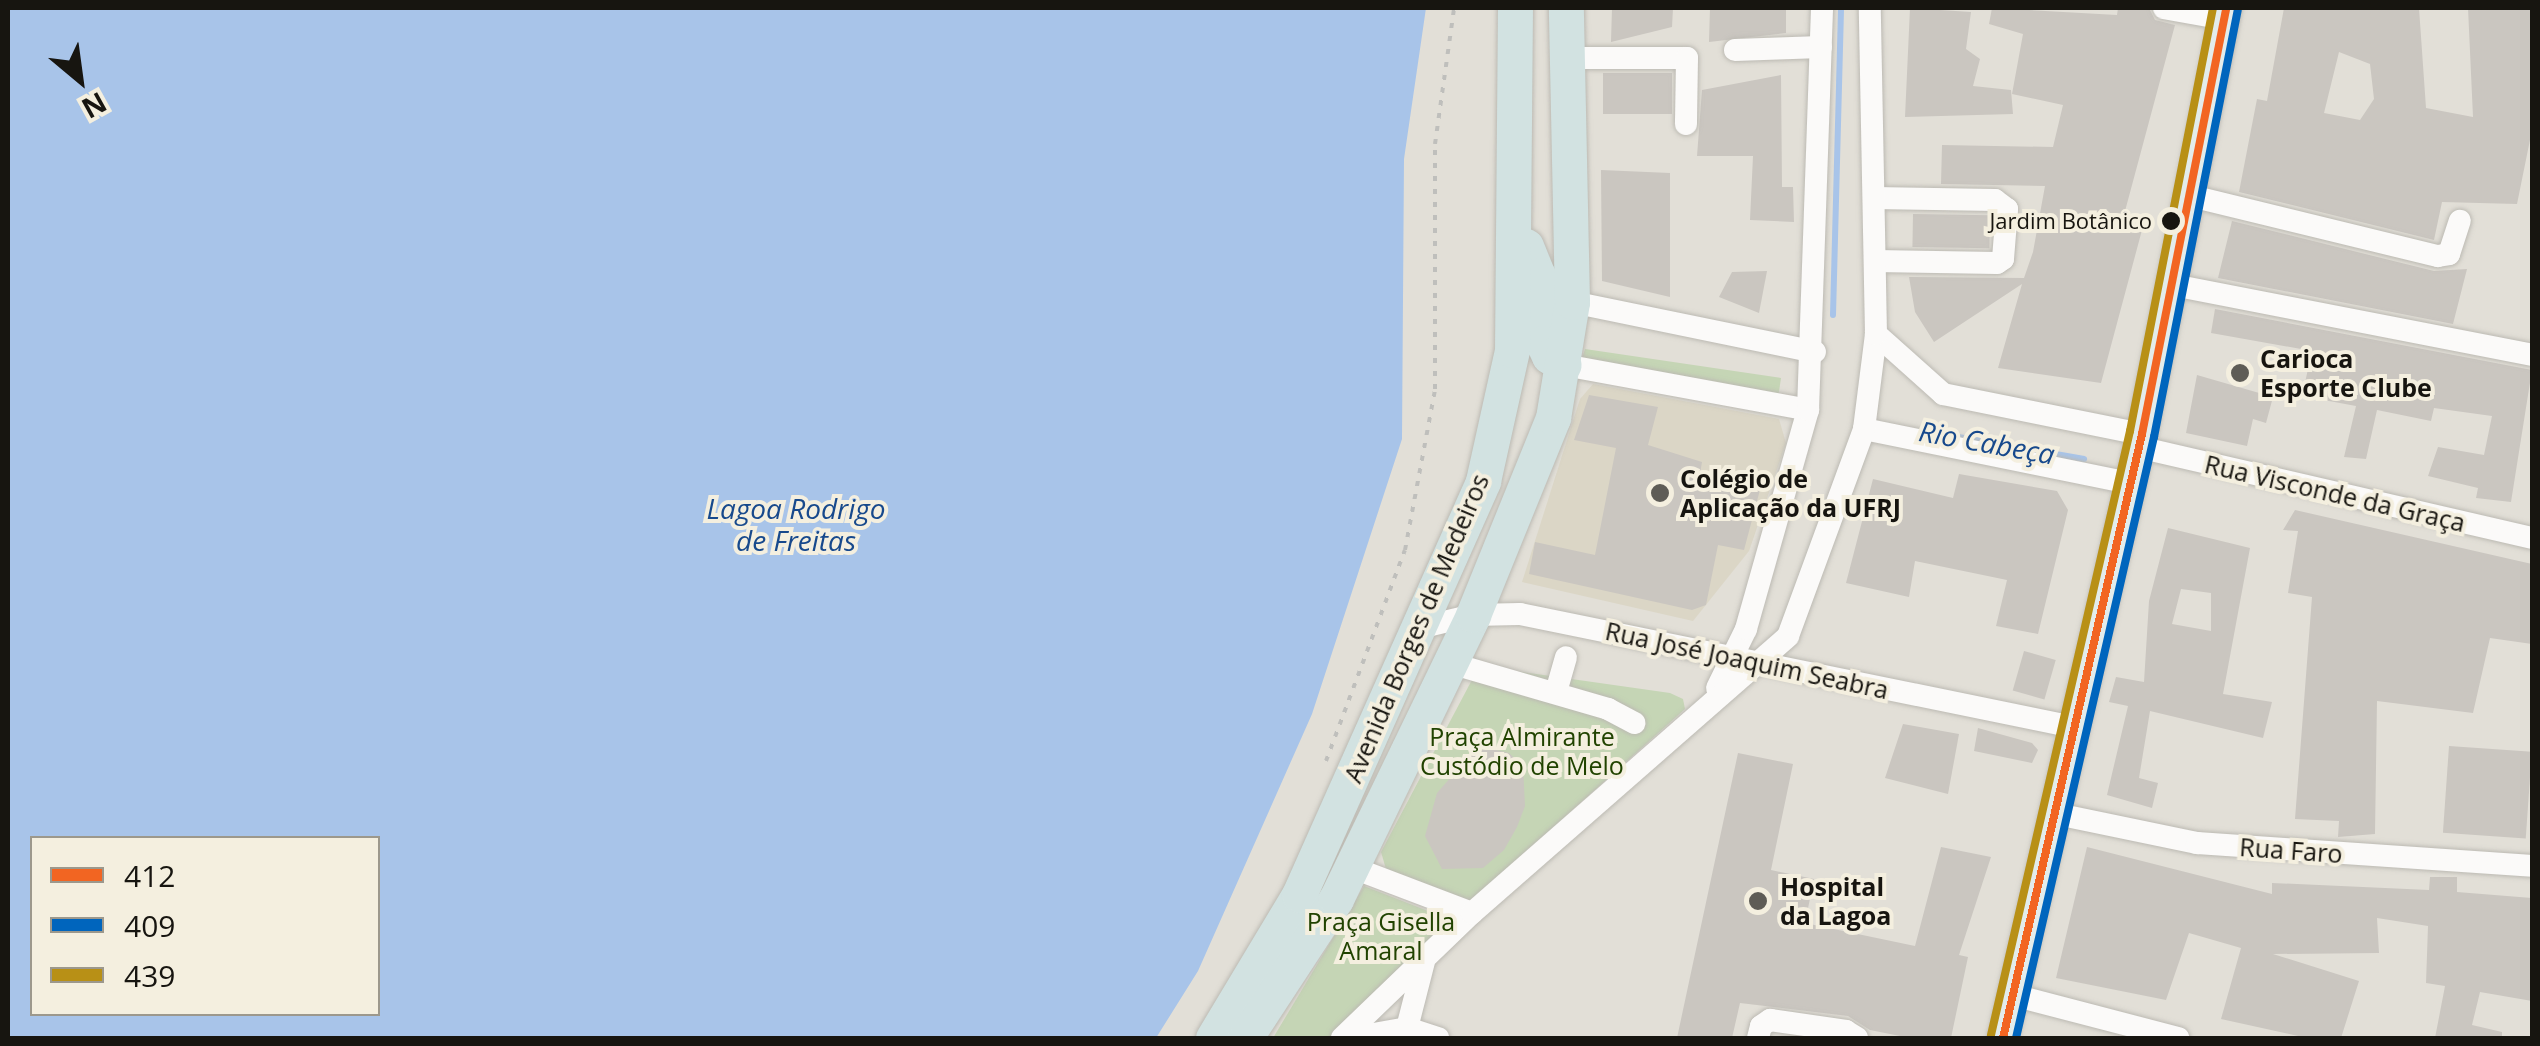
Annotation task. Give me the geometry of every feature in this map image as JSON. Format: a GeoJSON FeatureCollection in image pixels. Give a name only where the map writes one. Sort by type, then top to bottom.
{"type":"FeatureCollection","features":[{"type":"Feature","properties":{"kind":"highway","name":"Avenida Borges de Medeiros"},"geometry":{"type":"LineString","coordinates":[[1213,1038],[1300,895],[1483,481],[1512,350],[1517,232],[1514,8]]}},
{"type":"Feature","properties":{"kind":"highway","name":"Avenida Borges de Medeiros"},"geometry":{"type":"LineString","coordinates":[[1245,1038],[1351,867],[1473,615],[1525,497],[1553,418],[1572,302],[1566,8]]}},
{"type":"Feature","properties":{"kind":"highway"},"geometry":{"type":"LineString","coordinates":[[1517,232],[1538,275],[1543,342],[1548,356],[1564,365]]}},
{"type":"Feature","properties":{"kind":"main road"},"geometry":{"type":"LineString","coordinates":[[2004,1038],[2052,812],[2140,441],[2226,13]]}},
{"type":"Feature","properties":{"kind":"street"},"geometry":{"type":"LineString","coordinates":[[1708,702],[1736,658],[1808,410],[1814,352],[1822,8]]}},
{"type":"Feature","properties":{"kind":"street"},"geometry":{"type":"LineString","coordinates":[[1342,1038],[1472,913],[1708,702],[1760,664],[1788,636],[1864,429],[1876,334],[1870,8]]}},
{"type":"Feature","properties":{"kind":"street"},"geometry":{"type":"LineString","coordinates":[[2164,8],[2226,13]]}},
{"type":"Feature","properties":{"kind":"street"},"geometry":{"type":"LineString","coordinates":[[1735,50],[1822,47]]}},
{"type":"Feature","properties":{"kind":"street"},"geometry":{"type":"LineString","coordinates":[[1567,58],[1687,58],[1686,124]]}},
{"type":"Feature","properties":{"kind":"street"},"geometry":{"type":"LineString","coordinates":[[2192,196],[2438,256],[2449,254],[2460,220]]}},
{"type":"Feature","properties":{"kind":"street"},"geometry":{"type":"LineString","coordinates":[[1874,198],[1995,200],[2007,209],[2003,258],[1997,263],[1875,261]]}},
{"type":"Feature","properties":{"kind":"street"},"geometry":{"type":"LineString","coordinates":[[2173,285],[2532,355]]}},
{"type":"Feature","properties":{"kind":"street"},"geometry":{"type":"LineString","coordinates":[[1572,302],[1814,352]]}},
{"type":"Feature","properties":{"kind":"street","name":"Rua Visconde da Graça"},"geometry":{"type":"LineString","coordinates":[[1876,334],[1943,394],[2532,538]]}},
{"type":"Feature","properties":{"kind":"street"},"geometry":{"type":"LineString","coordinates":[[1564,365],[1808,410]]}},
{"type":"Feature","properties":{"kind":"street"},"geometry":{"type":"LineString","coordinates":[[1864,429],[2130,483]]}},
{"type":"Feature","properties":{"kind":"street","name":"Rua José Joaquim Seabra"},"geometry":{"type":"LineString","coordinates":[[1419,628],[1473,615],[1520,614],[2074,727]]}},
{"type":"Feature","properties":{"kind":"street"},"geometry":{"type":"LineString","coordinates":[[1556,692],[1566,658]]}},
{"type":"Feature","properties":{"kind":"street"},"geometry":{"type":"LineString","coordinates":[[1450,663],[1556,692],[1634,723]]}},
{"type":"Feature","properties":{"kind":"street","name":"Rua Faro"},"geometry":{"type":"LineString","coordinates":[[2052,812],[2197,844],[2532,866]]}},
{"type":"Feature","properties":{"kind":"street"},"geometry":{"type":"LineString","coordinates":[[1351,867],[1472,913]]}},
{"type":"Feature","properties":{"kind":"street"},"geometry":{"type":"LineString","coordinates":[[1407,1028],[1425,959]]}},
{"type":"Feature","properties":{"kind":"street"},"geometry":{"type":"LineString","coordinates":[[2013,995],[2178,1038]]}},
{"type":"Feature","properties":{"kind":"street"},"geometry":{"type":"LineString","coordinates":[[1758,1038],[1761,1026],[1770,1020],[1846,1031],[1857,1038]]}},
{"type":"Feature","properties":{"kind":"street"},"geometry":{"type":"LineString","coordinates":[[1351,1038],[1407,1028],[1438,1038]]}},
{"type":"Feature","properties":{"kind":"path"},"geometry":{"type":"LineString","coordinates":[[1324,764],[1405,550],[1435,389],[1435,144],[1454,8]]}},
{"type":"Feature","properties":{"kind":"shaded area","name":"Colégio de Aplicação da UFRJ"},"geometry":{"type":"Polygon","coordinates":[[[1593,384],[1779,419],[1786,443],[1749,551],[1693,621],[1522,582],[1580,399],[1593,384]]]}},
{"type":"Feature","properties":{"kind":"green space"},"geometry":{"type":"Polygon","coordinates":[[[1585,349],[1781,378],[1777,405],[1579,368],[1585,349]]]}},
{"type":"Feature","properties":{"kind":"green space","name":"Praça Almirante Custódio de Melo"},"geometry":{"type":"Polygon","coordinates":[[[1494,668],[1670,693],[1683,699],[1685,709],[1469,903],[1386,869],[1381,852],[1474,676],[1494,668]]]}},
{"type":"Feature","properties":{"kind":"green space","name":"Praça Gisella Amaral"},"geometry":{"type":"Polygon","coordinates":[[[1364,886],[1446,918],[1448,926],[1331,1038],[1273,1038],[1364,886]]]}},
{"type":"Feature","properties":{"kind":"water","name":"Lagoa Rodrigo de Freitas"},"geometry":{"type":"Polygon","coordinates":[[[8,8],[1426,8],[1404,159],[1402,439],[1312,714],[1198,971],[1156,1038],[8,1038],[8,8]]]}},
{"type":"Feature","properties":{"kind":"building"},"geometry":{"type":"Polygon","coordinates":[[[1612,8],[1673,8],[1672,27],[1611,42],[1612,8]]]}},
{"type":"Feature","properties":{"kind":"building"},"geometry":{"type":"Polygon","coordinates":[[[1710,8],[1786,8],[1786,33],[1709,42],[1710,8]]]}},
{"type":"Feature","properties":{"kind":"building"},"geometry":{"type":"Polygon","coordinates":[[[1910,8],[1971,12],[1966,49],[1980,59],[1973,86],[2011,90],[2013,114],[1905,117],[1910,8]]]}},
{"type":"Feature","properties":{"kind":"building"},"geometry":{"type":"Polygon","coordinates":[[[1992,8],[2117,15],[2118,8],[2149,8],[2155,20],[2175,25],[2121,226],[2142,230],[2101,383],[1998,368],[2022,284],[1934,342],[1915,312],[1909,277],[2024,278],[2033,252],[2045,186],[1941,184],[1942,145],[2053,147],[2063,105],[2012,94],[2023,34],[1989,24],[1992,8]]]}},
{"type":"Feature","properties":{"kind":"building"},"geometry":{"type":"Polygon","coordinates":[[[2284,8],[2419,8],[2426,108],[2473,117],[2468,8],[2532,8],[2532,130],[2517,204],[2442,202],[2434,240],[2239,192],[2257,99],[2267,101],[2284,8]],[[2339,52],[2324,113],[2360,120],[2374,99],[2370,64],[2339,52]]]}},
{"type":"Feature","properties":{"kind":"building"},"geometry":{"type":"Polygon","coordinates":[[[1603,73],[1672,73],[1672,114],[1603,114],[1603,73]]]}},
{"type":"Feature","properties":{"kind":"building"},"geometry":{"type":"Polygon","coordinates":[[[1781,75],[1782,187],[1793,187],[1794,222],[1750,220],[1753,156],[1697,156],[1702,90],[1781,75]]]}},
{"type":"Feature","properties":{"kind":"building"},"geometry":{"type":"Polygon","coordinates":[[[1601,170],[1670,173],[1670,297],[1602,281],[1601,170]]]}},
{"type":"Feature","properties":{"kind":"building"},"geometry":{"type":"Polygon","coordinates":[[[1913,214],[1990,215],[1989,248],[1912,247],[1913,214]]]}},
{"type":"Feature","properties":{"kind":"building"},"geometry":{"type":"Polygon","coordinates":[[[2232,221],[2434,271],[2467,269],[2453,324],[2218,278],[2232,221]]]}},
{"type":"Feature","properties":{"kind":"building"},"geometry":{"type":"Polygon","coordinates":[[[1767,271],[1759,313],[1719,297],[1732,272],[1767,271]]]}},
{"type":"Feature","properties":{"kind":"building"},"geometry":{"type":"Polygon","coordinates":[[[2215,309],[2532,370],[2511,502],[2476,498],[2478,488],[2428,476],[2438,447],[2484,455],[2492,416],[2434,408],[2431,421],[2377,410],[2366,459],[2344,457],[2356,406],[2302,396],[2312,351],[2211,333],[2215,309]]]}},
{"type":"Feature","properties":{"kind":"building"},"geometry":{"type":"Polygon","coordinates":[[[2197,375],[2273,397],[2266,423],[2253,419],[2247,446],[2186,433],[2197,375]]]}},
{"type":"Feature","properties":{"kind":"building"},"geometry":{"type":"Polygon","coordinates":[[[1589,395],[1658,407],[1648,445],[1702,462],[1700,474],[1761,486],[1744,550],[1718,545],[1706,605],[1692,610],[1529,574],[1535,542],[1595,555],[1616,448],[1574,440],[1589,395]]]}},
{"type":"Feature","properties":{"kind":"building"},"geometry":{"type":"Polygon","coordinates":[[[1959,474],[2057,491],[2068,510],[2038,634],[1996,626],[2007,580],[1915,561],[1909,597],[1846,583],[1873,479],[1953,498],[1959,474]]]}},
{"type":"Feature","properties":{"kind":"building"},"geometry":{"type":"Polygon","coordinates":[[[2295,510],[2532,564],[2532,644],[2490,638],[2473,713],[2377,701],[2375,834],[2338,837],[2339,821],[2295,819],[2312,597],[2288,593],[2298,531],[2283,530],[2295,510]]]}},
{"type":"Feature","properties":{"kind":"building"},"geometry":{"type":"Polygon","coordinates":[[[2168,528],[2250,548],[2223,694],[2272,702],[2263,738],[2150,711],[2139,778],[2158,783],[2152,808],[2107,795],[2128,706],[2109,702],[2116,677],[2144,682],[2149,601],[2168,528]],[[2181,589],[2172,624],[2211,631],[2211,593],[2181,589]]]}},
{"type":"Feature","properties":{"kind":"building"},"geometry":{"type":"Polygon","coordinates":[[[2024,651],[2056,660],[2044,700],[2013,690],[2024,651]]]}},
{"type":"Feature","properties":{"kind":"building"},"geometry":{"type":"Polygon","coordinates":[[[1903,724],[1959,734],[1948,794],[1885,778],[1903,724]]]}},
{"type":"Feature","properties":{"kind":"building"},"geometry":{"type":"Polygon","coordinates":[[[1978,728],[2032,743],[2038,750],[2032,763],[1974,751],[1978,728]]]}},
{"type":"Feature","properties":{"kind":"building"},"geometry":{"type":"Polygon","coordinates":[[[2449,746],[2532,752],[2526,839],[2443,833],[2449,746]]]}},
{"type":"Feature","properties":{"kind":"building"},"geometry":{"type":"Polygon","coordinates":[[[1488,748],[1509,753],[1523,766],[1525,806],[1504,850],[1483,868],[1442,869],[1425,836],[1437,793],[1473,752],[1488,748]]]}},
{"type":"Feature","properties":{"kind":"building","name":"Hospital da Lagoa"},"geometry":{"type":"Polygon","coordinates":[[[1738,753],[1793,764],[1771,870],[1814,879],[1805,923],[1915,946],[1941,847],[1991,857],[1959,955],[1968,957],[1951,1038],[1910,1038],[1870,1030],[1848,1016],[1740,1003],[1732,1038],[1677,1038],[1738,753]]]}},
{"type":"Feature","properties":{"kind":"building"},"geometry":{"type":"Polygon","coordinates":[[[2087,847],[2272,894],[2272,883],[2429,890],[2430,877],[2457,877],[2457,892],[2532,898],[2532,1001],[2480,992],[2472,1025],[2502,1032],[2502,1038],[2435,1038],[2445,986],[2426,983],[2428,926],[2377,918],[2379,953],[2273,954],[2359,981],[2341,1038],[2307,1038],[2221,1019],[2241,948],[2189,933],[2166,1000],[2056,978],[2087,847]]]}},
{"type":"Feature","properties":{"kind":"waterway"},"geometry":{"type":"LineString","coordinates":[[1833,315],[1841,8]]}},
{"type":"Feature","properties":{"kind":"waterway","name":"Rio Cabeça"},"geometry":{"type":"LineString","coordinates":[[1958,437],[2084,459]]}},
{"type":"Feature","properties":{"kind":"transit line","name":"439"},"geometry":{"type":"LineString","coordinates":[[1991,1035],[2130,431],[2213,8]]}},
{"type":"Feature","properties":{"kind":"transit line","name":"412"},"geometry":{"type":"LineString","coordinates":[[2003,1038],[2142,434],[2226,8]]}},
{"type":"Feature","properties":{"kind":"transit line","name":"409"},"geometry":{"type":"LineString","coordinates":[[2016,1038],[2154,437],[2238,10]]}},
{"type":"Feature","properties":{"kind":"place","name":"Jardim Botânico"},"geometry":{"type":"Point","coordinates":[2171,221]}},
{"type":"Feature","properties":{"kind":"place","name":"Carioca Esporte Clube"},"geometry":{"type":"Point","coordinates":[2240,373]}},
{"type":"Feature","properties":{"kind":"place","name":"Colégio de Aplicação da UFRJ"},"geometry":{"type":"Point","coordinates":[1660,493]}},
{"type":"Feature","properties":{"kind":"place","name":"Hospital da Lagoa"},"geometry":{"type":"Point","coordinates":[1758,901]}}]}
